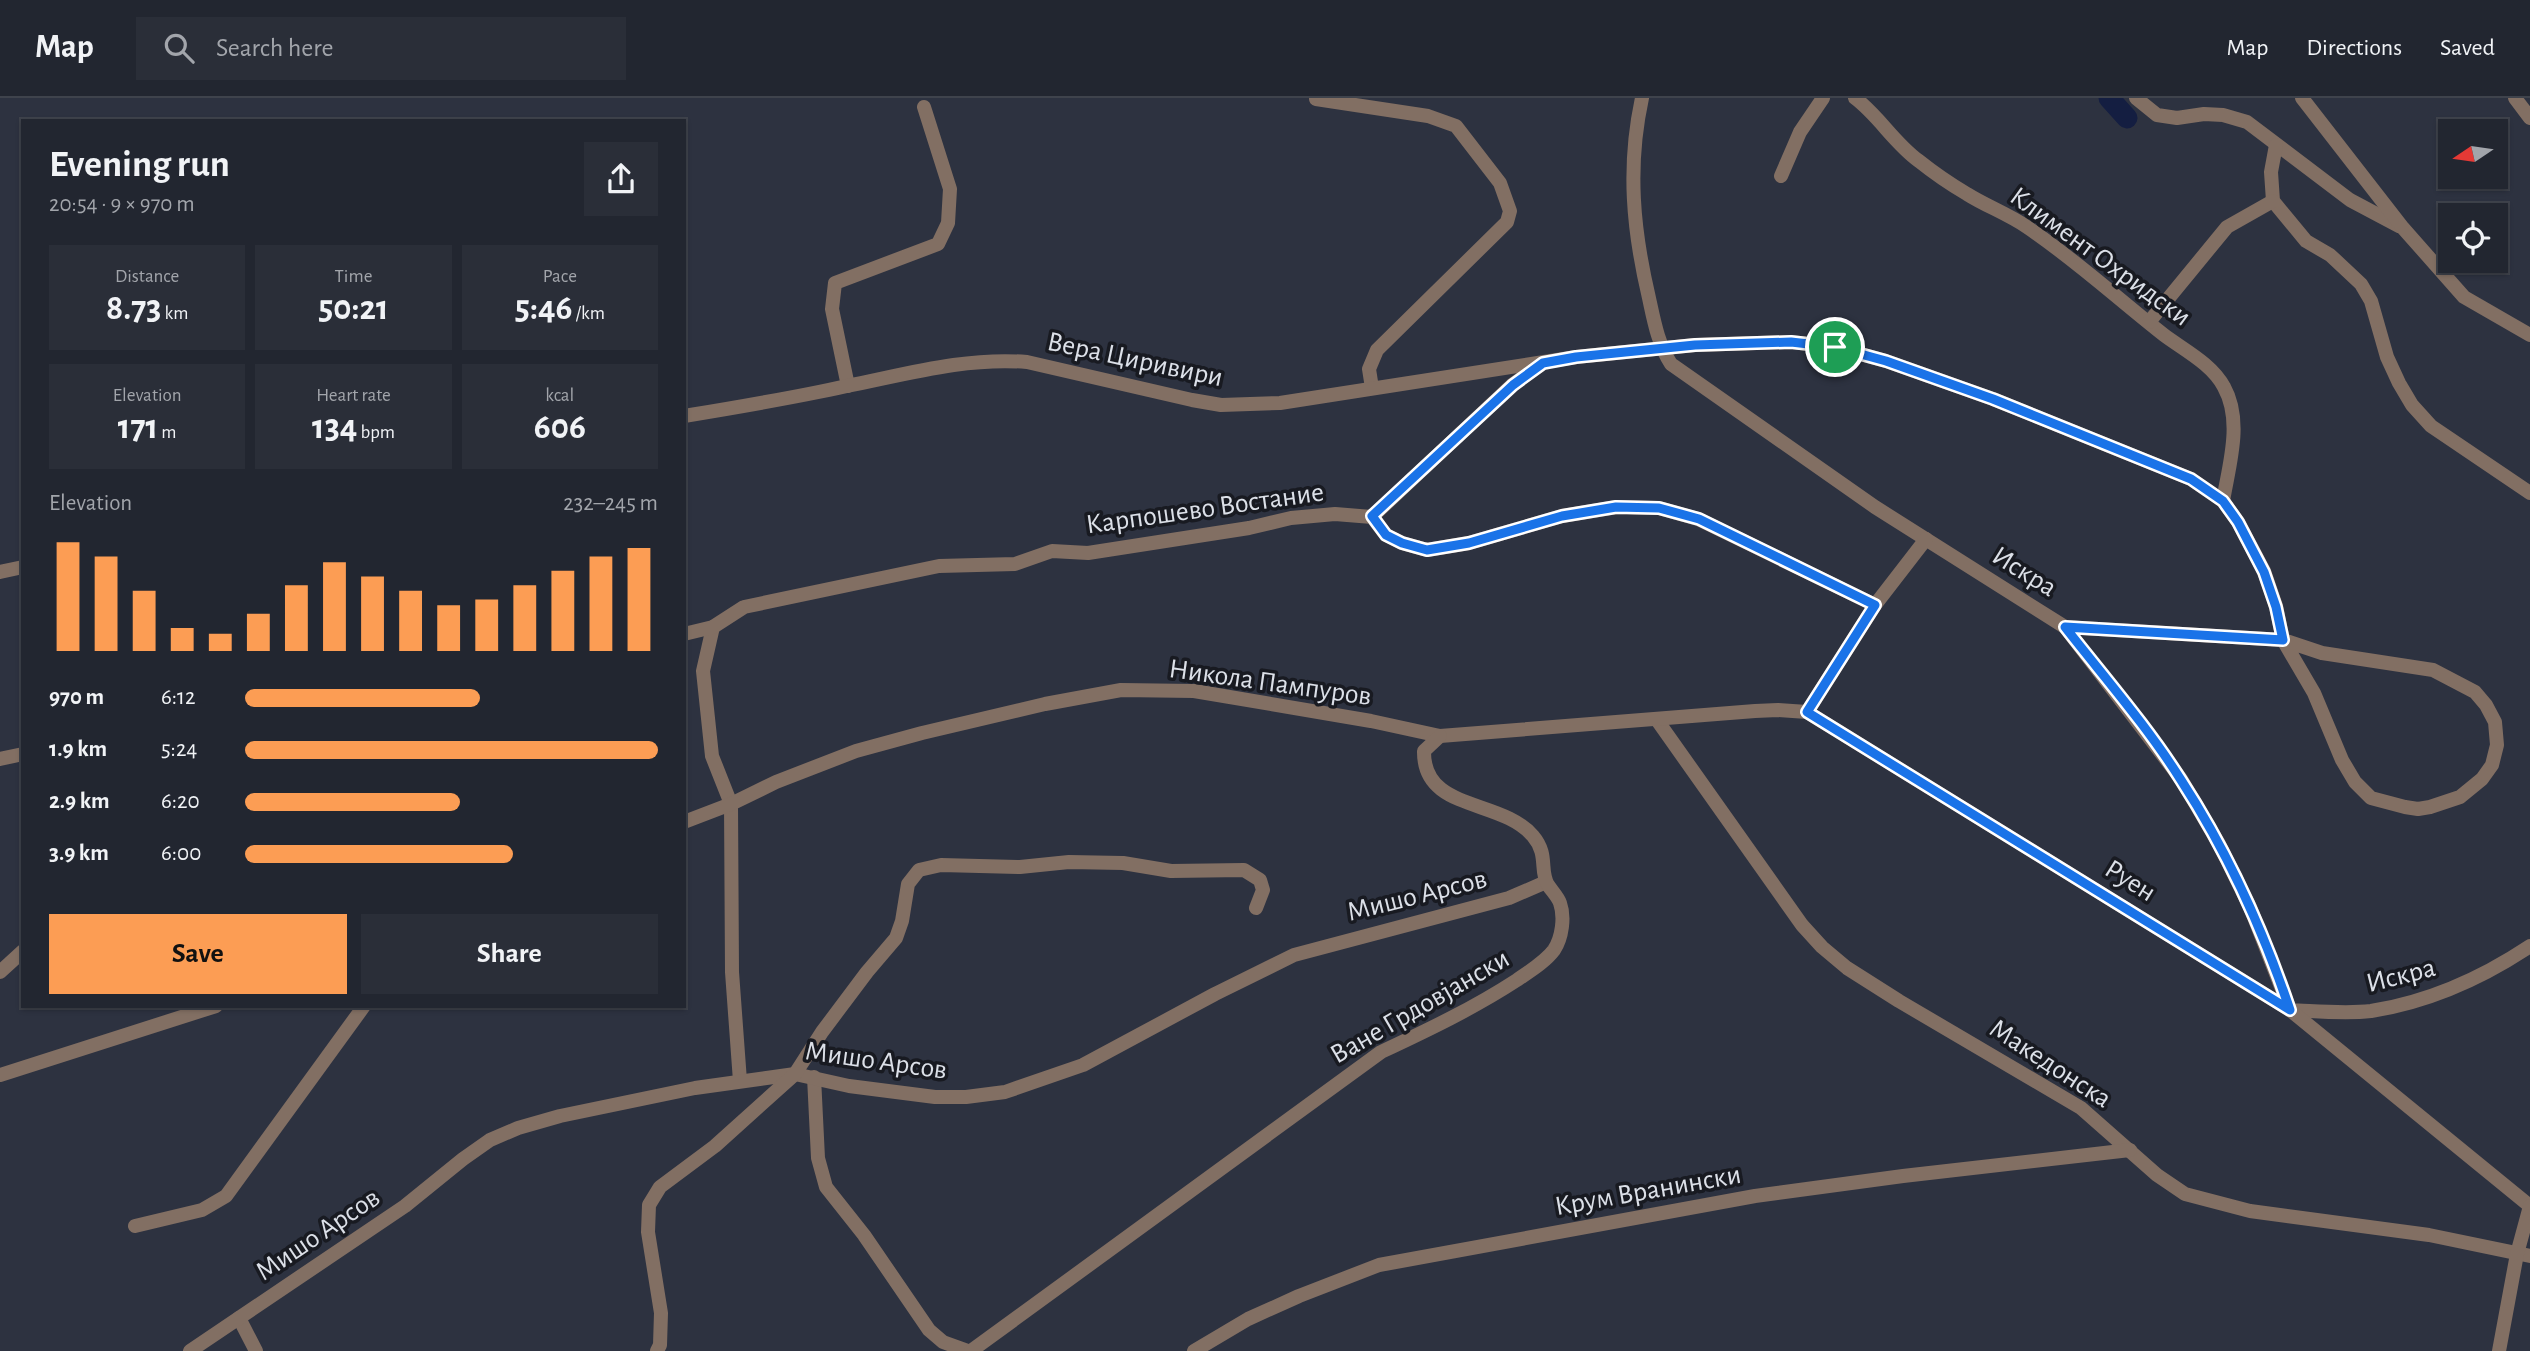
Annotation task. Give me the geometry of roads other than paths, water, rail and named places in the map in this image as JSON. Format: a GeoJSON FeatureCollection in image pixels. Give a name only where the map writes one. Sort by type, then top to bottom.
{"type":"FeatureCollection","features":[{"type":"Feature","properties":{"kind":"street"},"geometry":{"type":"LineString","coordinates":[[1642,98],[1636,133],[1633,214],[1660,348]]}},
{"type":"Feature","properties":{"kind":"street"},"geometry":{"type":"LineString","coordinates":[[1781,176],[1800,132],[1824,98]]}},
{"type":"Feature","properties":{"kind":"street","name":"Климент Охридски"},"geometry":{"type":"LineString","coordinates":[[1855,98],[1868,108],[1887,132],[1917,160],[1966,194],[2025,226],[2090,272],[2196,357],[2223,384],[2231,401],[2233,438],[2223,501]]}},
{"type":"Feature","properties":{"kind":"street"},"geometry":{"type":"LineString","coordinates":[[2136,98],[2157,115],[2177,118],[2204,114],[2223,115],[2247,122],[2350,200],[2403,228]]}},
{"type":"Feature","properties":{"kind":"street"},"geometry":{"type":"LineString","coordinates":[[2302,98],[2403,228],[2464,297],[2530,335]]}},
{"type":"Feature","properties":{"kind":"street"},"geometry":{"type":"LineString","coordinates":[[2515,98],[2530,118]]}},
{"type":"Feature","properties":{"kind":"street"},"geometry":{"type":"LineString","coordinates":[[1316,99],[1428,116],[1456,126],[1500,183],[1510,211],[1507,222],[1377,350],[1369,369],[1372,388]]}},
{"type":"Feature","properties":{"kind":"street"},"geometry":{"type":"LineString","coordinates":[[848,386],[832,309],[835,283],[938,244],[948,223],[950,189],[924,107]]}},
{"type":"Feature","properties":{"kind":"street"},"geometry":{"type":"LineString","coordinates":[[2276,145],[2271,172],[2273,201],[2306,241],[2330,255],[2361,284],[2371,300],[2387,357],[2412,405],[2431,426],[2530,493]]}},
{"type":"Feature","properties":{"kind":"street"},"geometry":{"type":"LineString","coordinates":[[2149,322],[2227,227],[2273,201]]}},
{"type":"Feature","properties":{"kind":"street","name":"Вера Циривири"},"geometry":{"type":"LineString","coordinates":[[686,416],[972,362],[1027,362],[1221,405],[1280,403],[1576,357],[1660,348],[1791,342],[1835,347],[1886,361],[2006,404],[2191,479],[2223,501]]}},
{"type":"Feature","properties":{"kind":"street","name":"Искра"},"geometry":{"type":"LineString","coordinates":[[1660,348],[1671,364],[1696,384],[1875,508],[2065,627],[2181,779],[2219,844],[2250,907],[2290,1010],[2370,1011],[2411,1002],[2440,994],[2530,946]]}},
{"type":"Feature","properties":{"kind":"street"},"geometry":{"type":"LineString","coordinates":[[1543,363],[1513,385],[1372,516],[1386,535],[1427,550],[1469,543],[1562,516],[1616,507],[1659,508],[1699,519],[1875,605]]}},
{"type":"Feature","properties":{"kind":"street"},"geometry":{"type":"LineString","coordinates":[[2065,627],[2283,640],[2322,653],[2433,670],[2475,692],[2495,722],[2497,745],[2492,765],[2482,779],[2459,797],[2418,809],[2371,798],[2355,782],[2342,760],[2314,693],[2283,640],[2276,607],[2264,572],[2238,522],[2223,501]]}},
{"type":"Feature","properties":{"kind":"street","name":"Карпошево Востание"},"geometry":{"type":"LineString","coordinates":[[686,634],[713,627],[744,607],[939,566],[1015,564],[1052,551],[1088,553],[1335,514],[1372,516]]}},
{"type":"Feature","properties":{"kind":"street"},"geometry":{"type":"LineString","coordinates":[[1807,712],[1875,605],[1926,539]]}},
{"type":"Feature","properties":{"kind":"street"},"geometry":{"type":"LineString","coordinates":[[0,572],[21,567]]}},
{"type":"Feature","properties":{"kind":"street"},"geometry":{"type":"LineString","coordinates":[[713,627],[703,671],[712,756],[732,804],[732,972],[740,1081]]}},
{"type":"Feature","properties":{"kind":"street","name":"Никола Пампуров"},"geometry":{"type":"LineString","coordinates":[[686,820],[732,804],[776,782],[856,751],[1045,704],[1121,690],[1195,691],[1371,721],[1440,736],[1657,720]]}},
{"type":"Feature","properties":{"kind":"street","name":"Руен"},"geometry":{"type":"LineString","coordinates":[[1657,720],[1778,709],[1807,712],[2290,1010],[2530,1206]]}},
{"type":"Feature","properties":{"kind":"street","name":"Македонска"},"geometry":{"type":"LineString","coordinates":[[1657,720],[1802,925],[1822,947],[1847,968],[1899,1001],[2081,1108],[2157,1175],[2185,1194],[2250,1211],[2429,1235],[2524,1255]]}},
{"type":"Feature","properties":{"kind":"street","name":"Ване Грдовјански"},"geometry":{"type":"LineString","coordinates":[[970,1351],[1381,1052],[1450,1020],[1535,968],[1554,950],[1562,924],[1560,902],[1546,882],[1544,852],[1533,835],[1518,822],[1497,811],[1456,798],[1441,789],[1428,776],[1424,766],[1424,751],[1440,736]]}},
{"type":"Feature","properties":{"kind":"street"},"geometry":{"type":"LineString","coordinates":[[0,759],[21,754]]}},
{"type":"Feature","properties":{"kind":"street"},"geometry":{"type":"LineString","coordinates":[[657,1351],[660,1345],[661,1313],[648,1232],[649,1205],[660,1187],[715,1146],[795,1074],[822,1032],[896,938],[902,921],[908,884],[919,870],[929,866],[1020,867],[1069,862],[1123,863],[1171,871],[1244,870],[1260,880],[1263,890],[1256,908]]}},
{"type":"Feature","properties":{"kind":"street","name":"Мишо Арсов"},"geometry":{"type":"LineString","coordinates":[[190,1351],[405,1206],[490,1140],[518,1128],[560,1116],[683,1090],[795,1074],[849,1086],[935,1097],[966,1097],[1005,1092],[1083,1065],[1294,955],[1509,898],[1546,882]]}},
{"type":"Feature","properties":{"kind":"street"},"geometry":{"type":"LineString","coordinates":[[0,972],[21,953]]}},
{"type":"Feature","properties":{"kind":"street"},"geometry":{"type":"LineString","coordinates":[[0,1075],[210,1008]]}},
{"type":"Feature","properties":{"kind":"street"},"geometry":{"type":"LineString","coordinates":[[135,1226],[202,1210],[226,1196],[363,1008]]}},
{"type":"Feature","properties":{"kind":"street"},"geometry":{"type":"LineString","coordinates":[[814,1077],[818,1158],[826,1187],[864,1235],[929,1330],[943,1342],[970,1351]]}},
{"type":"Feature","properties":{"kind":"street","name":"Крум Вранински"},"geometry":{"type":"LineString","coordinates":[[1194,1351],[1248,1319],[1379,1265],[1755,1196],[2130,1150]]}},
{"type":"Feature","properties":{"kind":"street"},"geometry":{"type":"LineString","coordinates":[[2499,1351],[2524,1255],[2530,1206]]}},
{"type":"Feature","properties":{"kind":"street"},"geometry":{"type":"LineString","coordinates":[[239,1318],[256,1351]]}},
{"type":"Feature","properties":{"kind":"waterway"},"geometry":{"type":"LineString","coordinates":[[2109,98],[2127,118]]}}]}
